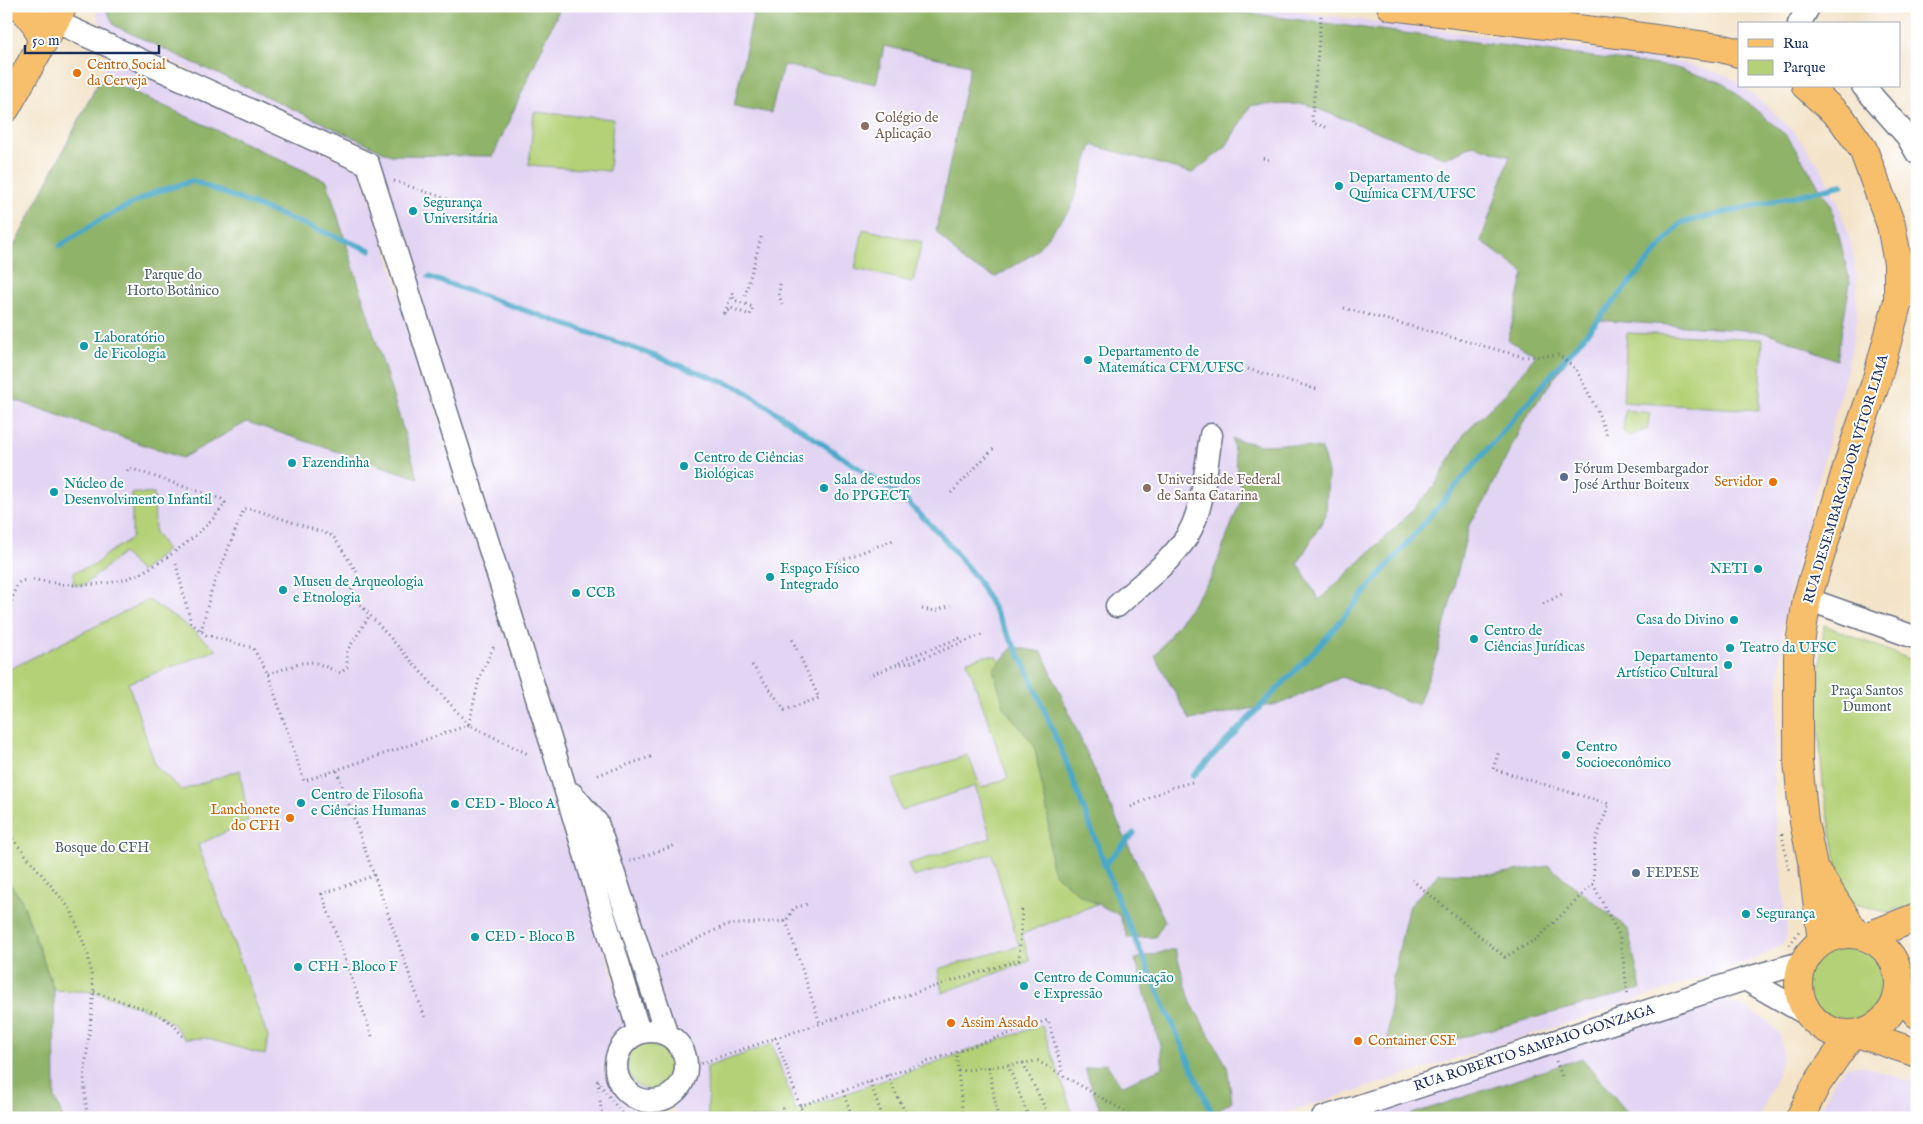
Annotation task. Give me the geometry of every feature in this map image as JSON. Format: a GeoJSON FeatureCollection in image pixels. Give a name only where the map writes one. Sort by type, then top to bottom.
{"type":"FeatureCollection","features":[{"type":"Feature","properties":{"kind":"main road"},"geometry":{"type":"LineString","coordinates":[[6,108],[59,18],[40,8],[23,6]]}},
{"type":"Feature","properties":{"kind":"main road"},"geometry":{"type":"LineString","coordinates":[[1407,7],[1722,48],[1738,53]]}},
{"type":"Feature","properties":{"kind":"main road","name":"RUA DESEMBARGADOR VÍTOR LIMA"},"geometry":{"type":"LineString","coordinates":[[1808,88],[1841,118],[1863,149],[1891,225],[1898,263],[1908,296],[1854,446],[1807,599],[1798,656],[1798,761],[1804,822],[1813,866],[1822,942]]}},
{"type":"Feature","properties":{"kind":"main road","name":"RUA DESEMBARGADOR VÍTOR LIMA"},"geometry":{"type":"LineString","coordinates":[[1813,866],[1861,935]]}},
{"type":"Feature","properties":{"kind":"main road"},"geometry":{"type":"LineString","coordinates":[[1917,916],[1861,935],[1838,935],[1822,942],[1804,962],[1799,990],[1803,1004],[1812,1018],[1830,1031],[1855,1034],[1917,1053]]}},
{"type":"Feature","properties":{"kind":"main road"},"geometry":{"type":"LineString","coordinates":[[1861,935],[1879,944],[1892,958],[1905,977],[1917,1014]]}},
{"type":"Feature","properties":{"kind":"main road"},"geometry":{"type":"LineString","coordinates":[[1800,1118],[1816,1085],[1855,1034],[1880,1024],[1894,1007],[1905,977]]}},
{"type":"Feature","properties":{"kind":"main road"},"geometry":{"type":"LineString","coordinates":[[1812,1018],[1816,1085]]}},
{"type":"Feature","properties":{"kind":"street"},"geometry":{"type":"LineString","coordinates":[[1800,22],[1809,6]]}},
{"type":"Feature","properties":{"kind":"street"},"geometry":{"type":"LineString","coordinates":[[59,18],[368,164],[565,786],[639,1032]]}},
{"type":"Feature","properties":{"kind":"street"},"geometry":{"type":"LineString","coordinates":[[1865,88],[1913,137]]}},
{"type":"Feature","properties":{"kind":"street"},"geometry":{"type":"LineString","coordinates":[[1117,606],[1176,551],[1192,529],[1200,504],[1211,435]]}},
{"type":"Feature","properties":{"kind":"street"},"geometry":{"type":"LineString","coordinates":[[1807,599],[1917,638]]}},
{"type":"Feature","properties":{"kind":"street"},"geometry":{"type":"LineString","coordinates":[[565,786],[597,823],[667,1035]]}},
{"type":"Feature","properties":{"kind":"street","name":"RUA ROBERTO SAMPAIO GONZAGA"},"geometry":{"type":"LineString","coordinates":[[1324,1118],[1745,979],[1804,962]]}},
{"type":"Feature","properties":{"kind":"street"},"geometry":{"type":"LineString","coordinates":[[1745,979],[1812,1018]]}},
{"type":"Feature","properties":{"kind":"street"},"geometry":{"type":"LineString","coordinates":[[653,1031],[667,1035],[680,1046],[684,1054],[686,1066],[684,1078],[678,1089],[669,1096],[660,1109],[647,1101],[636,1098],[628,1092],[616,1074],[616,1064],[618,1053],[630,1037],[639,1032],[653,1031]]}},
{"type":"Feature","properties":{"kind":"path"},"geometry":{"type":"LineString","coordinates":[[1321,16],[1312,119],[1313,123],[1326,127]]}},
{"type":"Feature","properties":{"kind":"path"},"geometry":{"type":"LineString","coordinates":[[1263,158],[1269,160]]}},
{"type":"Feature","properties":{"kind":"path"},"geometry":{"type":"LineString","coordinates":[[391,180],[476,209]]}},
{"type":"Feature","properties":{"kind":"path"},"geometry":{"type":"LineString","coordinates":[[744,296],[762,234]]}},
{"type":"Feature","properties":{"kind":"path"},"geometry":{"type":"LineString","coordinates":[[780,284],[779,295],[783,307]]}},
{"type":"Feature","properties":{"kind":"path"},"geometry":{"type":"LineString","coordinates":[[732,292],[734,300],[753,307],[750,315],[731,308],[724,314],[732,292]]}},
{"type":"Feature","properties":{"kind":"path"},"geometry":{"type":"LineString","coordinates":[[1344,308],[1524,357],[1559,355],[1576,369],[1597,410],[1607,436]]}},
{"type":"Feature","properties":{"kind":"path"},"geometry":{"type":"LineString","coordinates":[[1248,369],[1320,390]]}},
{"type":"Feature","properties":{"kind":"path"},"geometry":{"type":"LineString","coordinates":[[951,493],[995,447]]}},
{"type":"Feature","properties":{"kind":"path"},"geometry":{"type":"LineString","coordinates":[[6,636],[12,594],[18,582],[28,579],[73,585],[123,580],[145,570],[177,551],[218,514],[225,504],[221,499],[129,468],[126,474]]}},
{"type":"Feature","properties":{"kind":"path"},"geometry":{"type":"LineString","coordinates":[[201,631],[211,592],[244,509],[253,509],[333,536],[358,574],[350,593],[468,725],[528,754]]}},
{"type":"Feature","properties":{"kind":"path"},"geometry":{"type":"LineString","coordinates":[[826,566],[896,540]]}},
{"type":"Feature","properties":{"kind":"path"},"geometry":{"type":"LineString","coordinates":[[176,564],[191,623],[206,635],[253,648],[268,674],[304,781],[468,725]]}},
{"type":"Feature","properties":{"kind":"path"},"geometry":{"type":"LineString","coordinates":[[1543,604],[1562,594]]}},
{"type":"Feature","properties":{"kind":"path"},"geometry":{"type":"LineString","coordinates":[[922,609],[935,611],[951,605]]}},
{"type":"Feature","properties":{"kind":"path"},"geometry":{"type":"LineString","coordinates":[[268,674],[302,663],[314,662],[341,673],[347,667],[347,651],[370,615]]}},
{"type":"Feature","properties":{"kind":"path"},"geometry":{"type":"LineString","coordinates":[[896,665],[910,663],[984,634]]}},
{"type":"Feature","properties":{"kind":"path"},"geometry":{"type":"LineString","coordinates":[[868,676],[896,665],[909,657],[963,637]]}},
{"type":"Feature","properties":{"kind":"path"},"geometry":{"type":"LineString","coordinates":[[752,665],[785,710],[819,698],[792,639]]}},
{"type":"Feature","properties":{"kind":"path"},"geometry":{"type":"LineString","coordinates":[[468,725],[479,679],[494,646]]}},
{"type":"Feature","properties":{"kind":"path"},"geometry":{"type":"LineString","coordinates":[[1499,752],[1493,769],[1609,804],[1595,842],[1593,884],[1620,937],[1628,996]]}},
{"type":"Feature","properties":{"kind":"path"},"geometry":{"type":"LineString","coordinates":[[598,775],[653,756]]}},
{"type":"Feature","properties":{"kind":"path"},"geometry":{"type":"LineString","coordinates":[[337,770],[425,1018]]}},
{"type":"Feature","properties":{"kind":"path"},"geometry":{"type":"LineString","coordinates":[[1131,807],[1170,788],[1192,782]]}},
{"type":"Feature","properties":{"kind":"path"},"geometry":{"type":"LineString","coordinates":[[6,831],[71,910],[88,955],[94,992],[84,1078],[87,1118]]}},
{"type":"Feature","properties":{"kind":"path"},"geometry":{"type":"LineString","coordinates":[[625,862],[676,845]]}},
{"type":"Feature","properties":{"kind":"path"},"geometry":{"type":"LineString","coordinates":[[372,1036],[322,894],[374,875]]}},
{"type":"Feature","properties":{"kind":"path"},"geometry":{"type":"LineString","coordinates":[[1412,880],[1505,957],[1537,939],[1593,884]]}},
{"type":"Feature","properties":{"kind":"path"},"geometry":{"type":"LineString","coordinates":[[786,921],[794,908],[808,904]]}},
{"type":"Feature","properties":{"kind":"path"},"geometry":{"type":"LineString","coordinates":[[696,1065],[820,1023],[1019,960],[1022,907]]}},
{"type":"Feature","properties":{"kind":"path"},"geometry":{"type":"LineString","coordinates":[[656,959],[726,925],[786,921]]}},
{"type":"Feature","properties":{"kind":"path"},"geometry":{"type":"LineString","coordinates":[[786,921],[820,1023]]}},
{"type":"Feature","properties":{"kind":"path"},"geometry":{"type":"LineString","coordinates":[[94,992],[156,1013],[173,1024],[185,1039]]}},
{"type":"Feature","properties":{"kind":"path"},"geometry":{"type":"LineString","coordinates":[[800,1106],[1048,1020],[1064,1077]]}},
{"type":"Feature","properties":{"kind":"path"},"geometry":{"type":"LineString","coordinates":[[776,1038],[806,1118]]}},
{"type":"Feature","properties":{"kind":"path"},"geometry":{"type":"LineString","coordinates":[[956,1051],[963,1118]]}},
{"type":"Feature","properties":{"kind":"path"},"geometry":{"type":"LineString","coordinates":[[1556,1060],[1563,1079]]}},
{"type":"Feature","properties":{"kind":"path"},"geometry":{"type":"LineString","coordinates":[[958,1071],[1038,1061],[1131,1115]]}},
{"type":"Feature","properties":{"kind":"path"},"geometry":{"type":"LineString","coordinates":[[1023,1063],[1050,1118]]}},
{"type":"Feature","properties":{"kind":"path"},"geometry":{"type":"LineString","coordinates":[[1008,1065],[1029,1118]]}},
{"type":"Feature","properties":{"kind":"path"},"geometry":{"type":"LineString","coordinates":[[989,1067],[998,1118]]}},
{"type":"Feature","properties":{"kind":"path"},"geometry":{"type":"LineString","coordinates":[[887,1075],[908,1118]]}},
{"type":"Feature","properties":{"kind":"path"},"geometry":{"type":"LineString","coordinates":[[602,1118],[598,1080],[624,1118]]}},
{"type":"Feature","properties":{"kind":"path"},"geometry":{"type":"LineString","coordinates":[[870,1082],[883,1118]]}},
{"type":"Feature","properties":{"kind":"path"},"geometry":{"type":"LineString","coordinates":[[843,1091],[852,1118]]}},
{"type":"Feature","properties":{"kind":"path"},"geometry":{"type":"LineString","coordinates":[[782,1108],[787,1118]]}},
{"type":"Feature","properties":{"kind":"path"},"geometry":{"type":"LineString","coordinates":[[753,1111],[755,1118]]}},
{"type":"Feature","properties":{"kind":"shaded area","name":"Universidade Federal de Santa Catarina"},"geometry":{"type":"Polygon","coordinates":[[[95,6],[1251,6],[1655,57],[1728,76],[1738,84],[1738,88],[1744,88],[1767,106],[1795,133],[1819,165],[1838,202],[1851,243],[1857,279],[1857,319],[1849,360],[1784,616],[1775,734],[1773,793],[1787,929],[1783,944],[1758,958],[1562,1025],[1270,1118],[677,1118],[372,154],[110,33],[98,20],[95,6]]]}},
{"type":"Feature","properties":{"kind":"shaded area"},"geometry":{"type":"Polygon","coordinates":[[[110,57],[361,169],[657,1118],[6,1118],[6,260],[110,57]]]}},
{"type":"Feature","properties":{"kind":"shaded area"},"geometry":{"type":"Polygon","coordinates":[[[1714,995],[1747,1009],[1766,1020],[1780,1034],[1783,1053],[1778,1073],[1759,1118],[1339,1118],[1714,995]]]}},
{"type":"Feature","properties":{"kind":"shaded area"},"geometry":{"type":"Polygon","coordinates":[[[1848,1066],[1864,1066],[1917,1084],[1917,1118],[1817,1118],[1835,1079],[1848,1066]]]}},
{"type":"Feature","properties":{"kind":"green space"},"geometry":{"type":"Polygon","coordinates":[[[104,6],[561,6],[493,156],[391,155],[115,26],[104,6]]]}},
{"type":"Feature","properties":{"kind":"green space"},"geometry":{"type":"Polygon","coordinates":[[[755,6],[1190,6],[1673,67],[1724,83],[1788,137],[1832,207],[1850,282],[1837,360],[1774,335],[1758,331],[1595,320],[1525,419],[1484,503],[1469,525],[1438,652],[1418,705],[1342,677],[1282,703],[1190,720],[1155,656],[1211,578],[1242,497],[1232,439],[1261,445],[1284,444],[1322,449],[1328,473],[1326,515],[1298,563],[1319,600],[1397,526],[1434,487],[1466,431],[1505,394],[1536,355],[1508,340],[1524,273],[1481,241],[1510,156],[1473,145],[1446,158],[1305,104],[1251,105],[1225,148],[1192,173],[1092,145],[1070,210],[1033,254],[996,277],[965,263],[936,231],[970,65],[884,46],[876,84],[783,65],[771,113],[734,106],[755,6]]]}},
{"type":"Feature","properties":{"kind":"green space","name":"Parque do Horto Botânico"},"geometry":{"type":"Polygon","coordinates":[[[101,77],[327,181],[418,478],[247,422],[182,458],[6,397],[6,262],[101,77]]]}},
{"type":"Feature","properties":{"kind":"green space"},"geometry":{"type":"Polygon","coordinates":[[[534,112],[613,119],[609,171],[529,165],[534,112]]]}},
{"type":"Feature","properties":{"kind":"green space"},"geometry":{"type":"Polygon","coordinates":[[[863,229],[922,242],[913,282],[855,269],[863,229]]]}},
{"type":"Feature","properties":{"kind":"green space"},"geometry":{"type":"Polygon","coordinates":[[[1627,333],[1763,339],[1759,410],[1623,402],[1627,333]]]}},
{"type":"Feature","properties":{"kind":"green space"},"geometry":{"type":"Polygon","coordinates":[[[1625,410],[1650,413],[1647,429],[1629,436],[1623,431],[1625,410]]]}},
{"type":"Feature","properties":{"kind":"green space"},"geometry":{"type":"Polygon","coordinates":[[[132,493],[154,494],[155,532],[167,550],[141,572],[123,553],[84,585],[73,584],[74,572],[95,565],[105,555],[132,538],[132,493]]]}},
{"type":"Feature","properties":{"kind":"green space","name":"Bosque do CFH"},"geometry":{"type":"Polygon","coordinates":[[[148,600],[185,624],[217,650],[128,683],[156,767],[182,790],[240,770],[248,821],[198,845],[268,1037],[265,1055],[205,1038],[185,1039],[173,1024],[156,1013],[94,992],[54,990],[22,901],[6,878],[6,671],[148,600]]]}},
{"type":"Feature","properties":{"kind":"green space","name":"Praça Santos Dumont"},"geometry":{"type":"Polygon","coordinates":[[[1824,625],[1917,662],[1917,904],[1887,912],[1851,903],[1840,882],[1823,786],[1817,707],[1824,625]]]}},
{"type":"Feature","properties":{"kind":"green space"},"geometry":{"type":"Polygon","coordinates":[[[1013,647],[1042,652],[1116,819],[1165,921],[1155,937],[1128,938],[1119,915],[1080,895],[1055,874],[1051,864],[1048,816],[1034,745],[1005,709],[993,669],[1013,647]]]}},
{"type":"Feature","properties":{"kind":"green space"},"geometry":{"type":"Polygon","coordinates":[[[984,656],[995,656],[1007,665],[1112,898],[1022,934],[1030,961],[942,993],[938,969],[1019,946],[992,854],[913,877],[908,864],[991,838],[975,786],[901,811],[892,780],[968,755],[981,788],[1008,778],[967,661],[984,656]]]}},
{"type":"Feature","properties":{"kind":"green space"},"geometry":{"type":"Polygon","coordinates":[[[1549,866],[1628,929],[1641,989],[1422,1048],[1387,1050],[1392,982],[1408,908],[1439,873],[1496,874],[1549,866]]]}},
{"type":"Feature","properties":{"kind":"green space"},"geometry":{"type":"Polygon","coordinates":[[[6,878],[22,901],[54,990],[55,1098],[63,1118],[6,1118],[6,878]]]}},
{"type":"Feature","properties":{"kind":"green space"},"geometry":{"type":"Polygon","coordinates":[[[1849,939],[1867,943],[1881,953],[1891,967],[1895,985],[1891,1003],[1881,1017],[1867,1027],[1849,1031],[1831,1027],[1817,1017],[1807,1003],[1803,985],[1807,967],[1817,953],[1831,943],[1849,939]]]}},
{"type":"Feature","properties":{"kind":"green space"},"geometry":{"type":"Polygon","coordinates":[[[1175,949],[1191,1003],[1227,1066],[1232,1101],[1206,1118],[1103,1118],[1085,1069],[1106,1063],[1121,1086],[1163,1067],[1160,1045],[1135,959],[1175,949]]]}},
{"type":"Feature","properties":{"kind":"green space"},"geometry":{"type":"Polygon","coordinates":[[[1042,1025],[1074,1118],[708,1118],[707,1067],[772,1044],[796,1111],[1042,1025]]]}},
{"type":"Feature","properties":{"kind":"green space"},"geometry":{"type":"Polygon","coordinates":[[[652,1040],[661,1042],[672,1051],[677,1065],[675,1074],[666,1085],[652,1090],[643,1088],[632,1079],[627,1065],[629,1056],[638,1045],[652,1040]]]}},
{"type":"Feature","properties":{"kind":"green space"},"geometry":{"type":"Polygon","coordinates":[[[1582,1058],[1632,1118],[1400,1118],[1567,1063],[1582,1058]]]}},
{"type":"Feature","properties":{"kind":"waterway"},"geometry":{"type":"LineString","coordinates":[[60,246],[100,220],[155,192],[193,181],[370,250]]}},
{"type":"Feature","properties":{"kind":"waterway"},"geometry":{"type":"LineString","coordinates":[[1193,776],[1320,645],[1681,223],[1842,185]]}},
{"type":"Feature","properties":{"kind":"waterway"},"geometry":{"type":"LineString","coordinates":[[429,277],[636,349],[740,388],[904,499],[940,534],[977,579],[1026,667],[1065,759],[1120,905],[1214,1118]]}},
{"type":"Feature","properties":{"kind":"waterway"},"geometry":{"type":"LineString","coordinates":[[1104,865],[1134,833]]}},
{"type":"Feature","properties":{"kind":"place","name":"Centro Social da Cerveja"},"geometry":{"type":"Point","coordinates":[77,73]}},
{"type":"Feature","properties":{"kind":"place","name":"Colégio de Aplicação"},"geometry":{"type":"Point","coordinates":[865,126]}},
{"type":"Feature","properties":{"kind":"place","name":"Departamento de Química CFM/UFSC"},"geometry":{"type":"Point","coordinates":[1339,186]}},
{"type":"Feature","properties":{"kind":"place","name":"Segurança Universitária"},"geometry":{"type":"Point","coordinates":[413,211]}},
{"type":"Feature","properties":{"kind":"place","name":"Laboratório de Ficologia"},"geometry":{"type":"Point","coordinates":[84,346]}},
{"type":"Feature","properties":{"kind":"place","name":"Departamento de Matemática CFM/UFSC"},"geometry":{"type":"Point","coordinates":[1088,360]}},
{"type":"Feature","properties":{"kind":"place","name":"Fazendinha"},"geometry":{"type":"Point","coordinates":[292,463]}},
{"type":"Feature","properties":{"kind":"place","name":"Centro de Ciências Biológicas"},"geometry":{"type":"Point","coordinates":[684,466]}},
{"type":"Feature","properties":{"kind":"place","name":"Fórum Desembargador José Arthur Boiteux"},"geometry":{"type":"Point","coordinates":[1564,477]}},
{"type":"Feature","properties":{"kind":"place","name":"Servidor"},"geometry":{"type":"Point","coordinates":[1773,482]}},
{"type":"Feature","properties":{"kind":"place","name":"Sala de estudos do PPGECT"},"geometry":{"type":"Point","coordinates":[824,488]}},
{"type":"Feature","properties":{"kind":"place","name":"Universidade Federal de Santa Catarina"},"geometry":{"type":"Point","coordinates":[1147,488]}},
{"type":"Feature","properties":{"kind":"place","name":"Núcleo de Desenvolvimento Infantil"},"geometry":{"type":"Point","coordinates":[54,492]}},
{"type":"Feature","properties":{"kind":"place","name":"NETI"},"geometry":{"type":"Point","coordinates":[1758,569]}},
{"type":"Feature","properties":{"kind":"place","name":"Espaço Físico Integrado"},"geometry":{"type":"Point","coordinates":[770,577]}},
{"type":"Feature","properties":{"kind":"place","name":"Museu de Arqueologia e Etnologia"},"geometry":{"type":"Point","coordinates":[283,590]}},
{"type":"Feature","properties":{"kind":"place","name":"CCB"},"geometry":{"type":"Point","coordinates":[576,593]}},
{"type":"Feature","properties":{"kind":"place","name":"Casa do Divino"},"geometry":{"type":"Point","coordinates":[1734,620]}},
{"type":"Feature","properties":{"kind":"place","name":"Centro de Ciências Jurídicas"},"geometry":{"type":"Point","coordinates":[1474,639]}},
{"type":"Feature","properties":{"kind":"place","name":"Teatro da UFSC"},"geometry":{"type":"Point","coordinates":[1730,648]}},
{"type":"Feature","properties":{"kind":"place","name":"Departamento Artístico Cultural"},"geometry":{"type":"Point","coordinates":[1728,665]}},
{"type":"Feature","properties":{"kind":"place","name":"Centro Socioeconômico"},"geometry":{"type":"Point","coordinates":[1566,755]}},
{"type":"Feature","properties":{"kind":"place","name":"Centro de Filosofia e Ciências Humanas"},"geometry":{"type":"Point","coordinates":[301,803]}},
{"type":"Feature","properties":{"kind":"place","name":"CED - Bloco A"},"geometry":{"type":"Point","coordinates":[455,804]}},
{"type":"Feature","properties":{"kind":"place","name":"Lanchonete do CFH"},"geometry":{"type":"Point","coordinates":[290,818]}},
{"type":"Feature","properties":{"kind":"place","name":"FEPESE"},"geometry":{"type":"Point","coordinates":[1636,873]}},
{"type":"Feature","properties":{"kind":"place","name":"Segurança"},"geometry":{"type":"Point","coordinates":[1746,914]}},
{"type":"Feature","properties":{"kind":"place","name":"CED - Bloco B"},"geometry":{"type":"Point","coordinates":[475,937]}},
{"type":"Feature","properties":{"kind":"place","name":"CFH - Bloco F"},"geometry":{"type":"Point","coordinates":[298,967]}},
{"type":"Feature","properties":{"kind":"place","name":"Centro de Comunicação e Expressão"},"geometry":{"type":"Point","coordinates":[1024,986]}},
{"type":"Feature","properties":{"kind":"place","name":"Assim Assado"},"geometry":{"type":"Point","coordinates":[951,1023]}},
{"type":"Feature","properties":{"kind":"place","name":"Container CSE"},"geometry":{"type":"Point","coordinates":[1358,1041]}}]}
